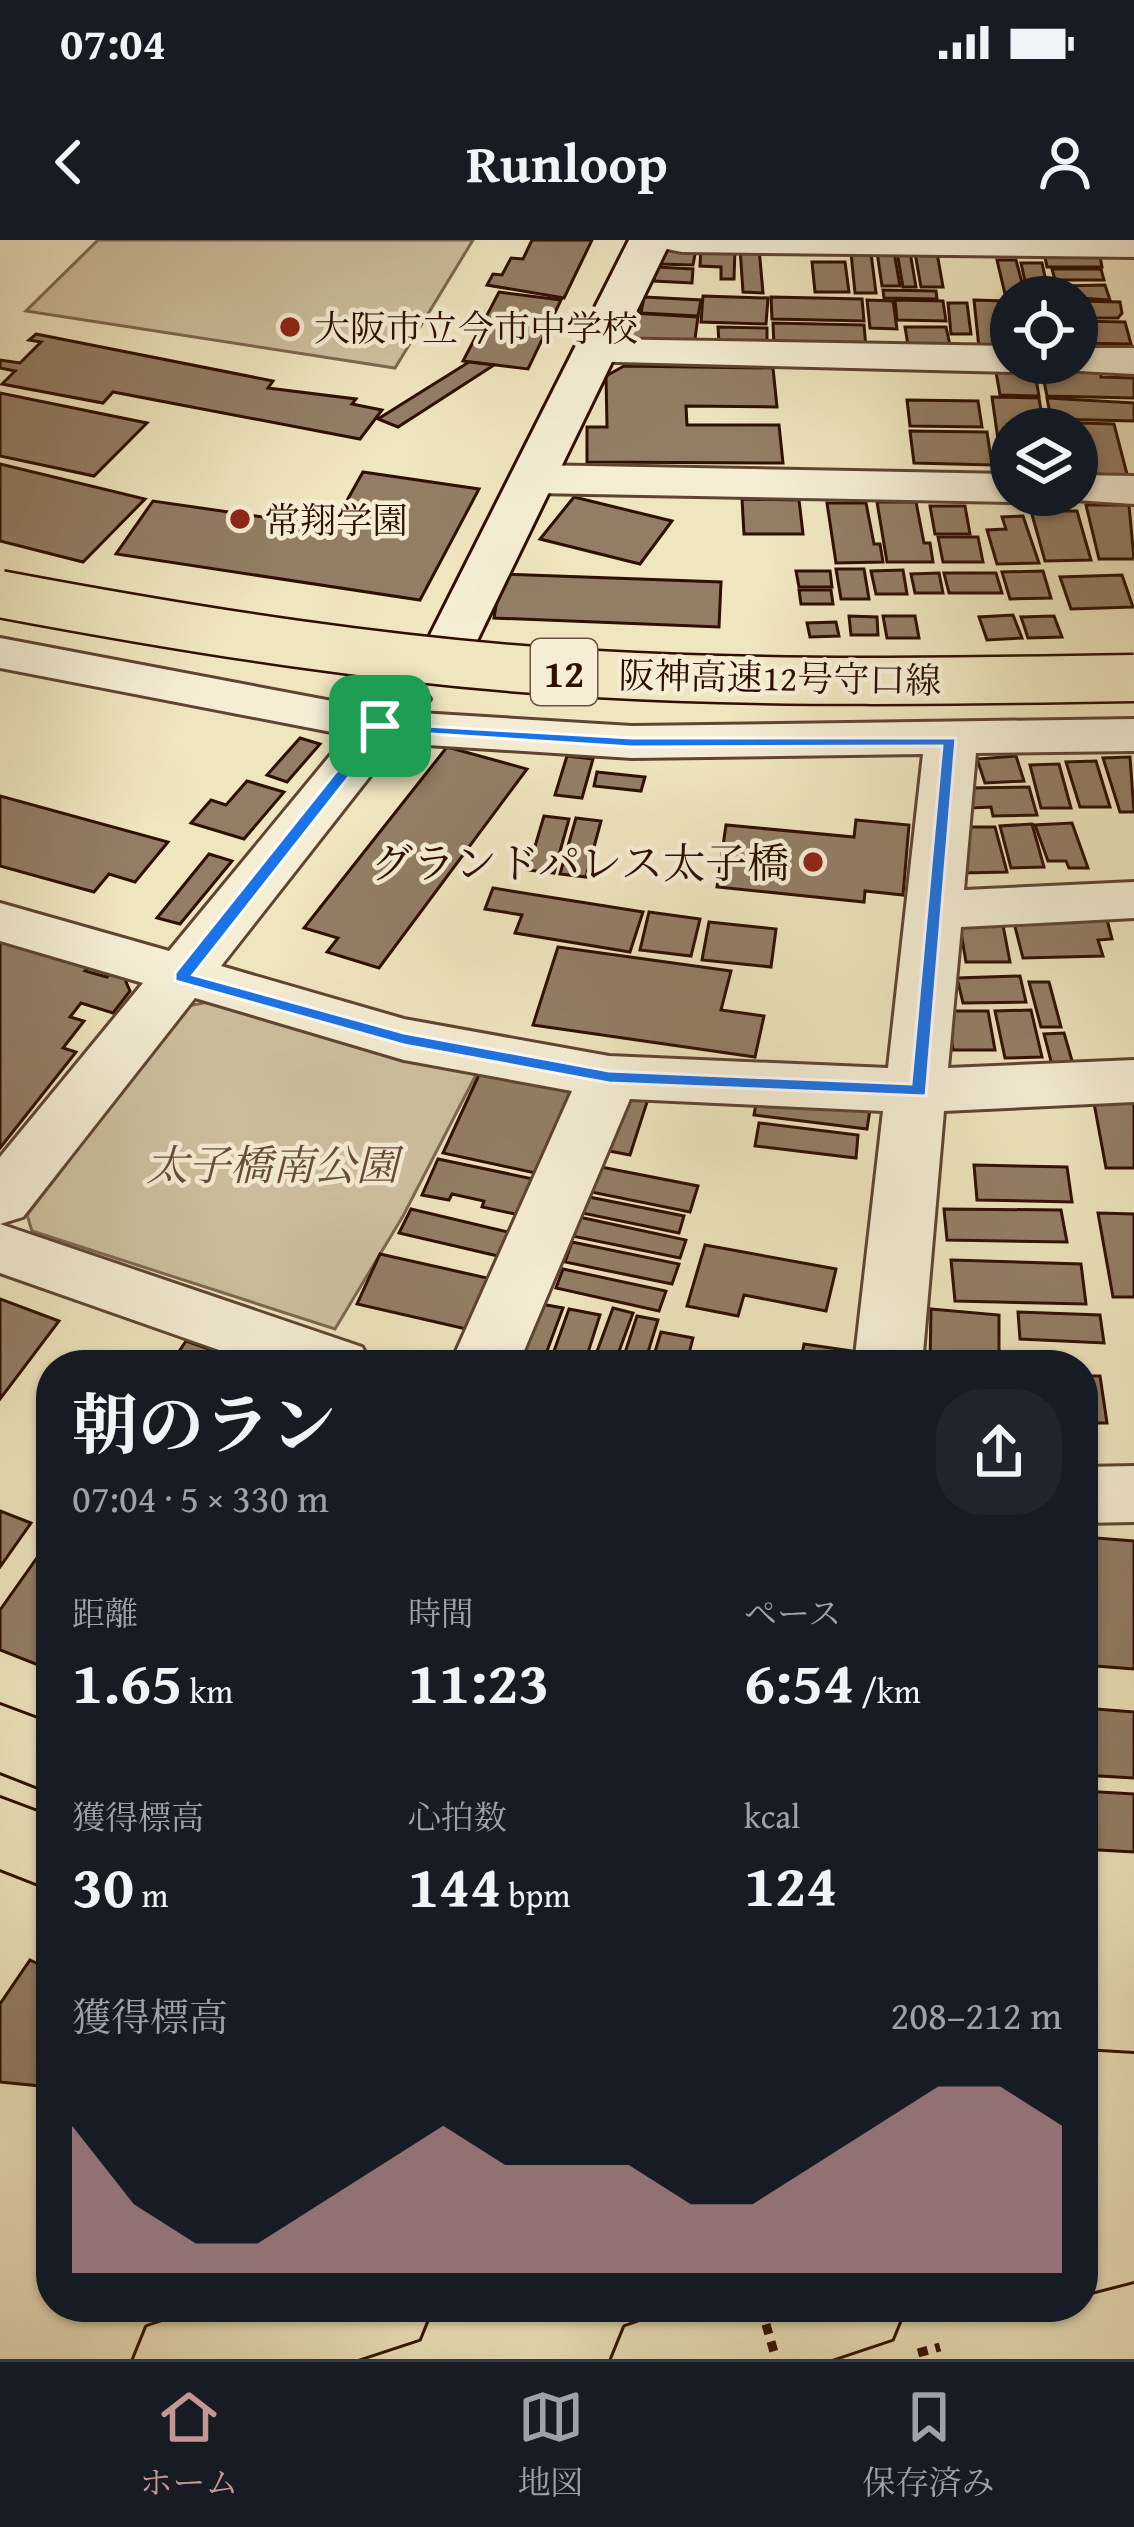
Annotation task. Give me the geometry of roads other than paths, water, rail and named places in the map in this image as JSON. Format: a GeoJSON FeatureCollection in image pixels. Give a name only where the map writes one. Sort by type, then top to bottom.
{"type":"FeatureCollection","features":[{"type":"Feature","properties":{"kind":"main road","name":"阪神高速12号守口線"},"geometry":{"type":"LineString","coordinates":[[0,594],[308,647],[565,672],[814,682],[1134,677]]}},
{"type":"Feature","properties":{"kind":"main road","name":"阪神高速12号守口線"},"geometry":{"type":"LineString","coordinates":[[0,627],[272,675],[558,704],[895,715],[1134,710]]}},
{"type":"Feature","properties":{"kind":"main road"},"geometry":{"type":"LineString","coordinates":[[0,1738],[36,1752]]}},
{"type":"Feature","properties":{"kind":"main road"},"geometry":{"type":"LineString","coordinates":[[0,1833],[36,1847]]}},
{"type":"Feature","properties":{"kind":"main road"},"geometry":{"type":"LineString","coordinates":[[1098,2093],[1134,2095]]}},
{"type":"Feature","properties":{"kind":"main road"},"geometry":{"type":"LineString","coordinates":[[1098,2135],[1134,2123]]}},
{"type":"Feature","properties":{"kind":"main road"},"geometry":{"type":"LineString","coordinates":[[1098,2204],[1134,2205]]}},
{"type":"Feature","properties":{"kind":"main road"},"geometry":{"type":"LineString","coordinates":[[1098,2246],[1134,2237]]}},
{"type":"Feature","properties":{"kind":"main road"},"geometry":{"type":"LineString","coordinates":[[179,2359],[327,2322]]}},
{"type":"Feature","properties":{"kind":"main road"},"geometry":{"type":"LineString","coordinates":[[657,2359],[801,2322]]}},
{"type":"Feature","properties":{"kind":"street"},"geometry":{"type":"LineString","coordinates":[[0,1202],[380,726],[448,649],[650,240]]}},
{"type":"Feature","properties":{"kind":"street"},"geometry":{"type":"LineString","coordinates":[[682,240],[1122,244],[1134,286]]}},
{"type":"Feature","properties":{"kind":"street"},"geometry":{"type":"LineString","coordinates":[[596,352],[990,359]]}},
{"type":"Feature","properties":{"kind":"street"},"geometry":{"type":"LineString","coordinates":[[1098,361],[1134,362]]}},
{"type":"Feature","properties":{"kind":"street"},"geometry":{"type":"LineString","coordinates":[[535,479],[990,488]]}},
{"type":"Feature","properties":{"kind":"street"},"geometry":{"type":"LineString","coordinates":[[1098,489],[1134,490]]}},
{"type":"Feature","properties":{"kind":"street"},"geometry":{"type":"LineString","coordinates":[[0,571],[53,584],[448,649],[680,664],[1134,657]]}},
{"type":"Feature","properties":{"kind":"street"},"geometry":{"type":"LineString","coordinates":[[0,652],[380,726],[632,742],[1134,735]]}},
{"type":"Feature","properties":{"kind":"street"},"geometry":{"type":"LineString","coordinates":[[890,1350],[951,741]]}},
{"type":"Feature","properties":{"kind":"street"},"geometry":{"type":"LineString","coordinates":[[936,910],[1134,900]]}},
{"type":"Feature","properties":{"kind":"street"},"geometry":{"type":"LineString","coordinates":[[0,922],[404,1039],[609,1077],[919,1091],[1134,1081]]}},
{"type":"Feature","properties":{"kind":"street"},"geometry":{"type":"LineString","coordinates":[[491,1350],[609,1077]]}},
{"type":"Feature","properties":{"kind":"street"},"geometry":{"type":"LineString","coordinates":[[0,1248],[295,1350]]}},
{"type":"Feature","properties":{"kind":"street"},"geometry":{"type":"LineString","coordinates":[[1098,1495],[1134,1494]]}},
{"type":"Feature","properties":{"kind":"place","name":"大阪市立今市中学校"},"geometry":{"type":"Point","coordinates":[290,327]}},
{"type":"Feature","properties":{"kind":"place","name":"常翔学園"},"geometry":{"type":"Point","coordinates":[240,519]}},
{"type":"Feature","properties":{"kind":"place","name":"グランドパレス太子橋"},"geometry":{"type":"Point","coordinates":[813,862]}},
{"type":"Feature","properties":{"kind":"park label","name":"太子橋南公園"},"geometry":{"type":"Point","coordinates":[272,1164]}}]}
